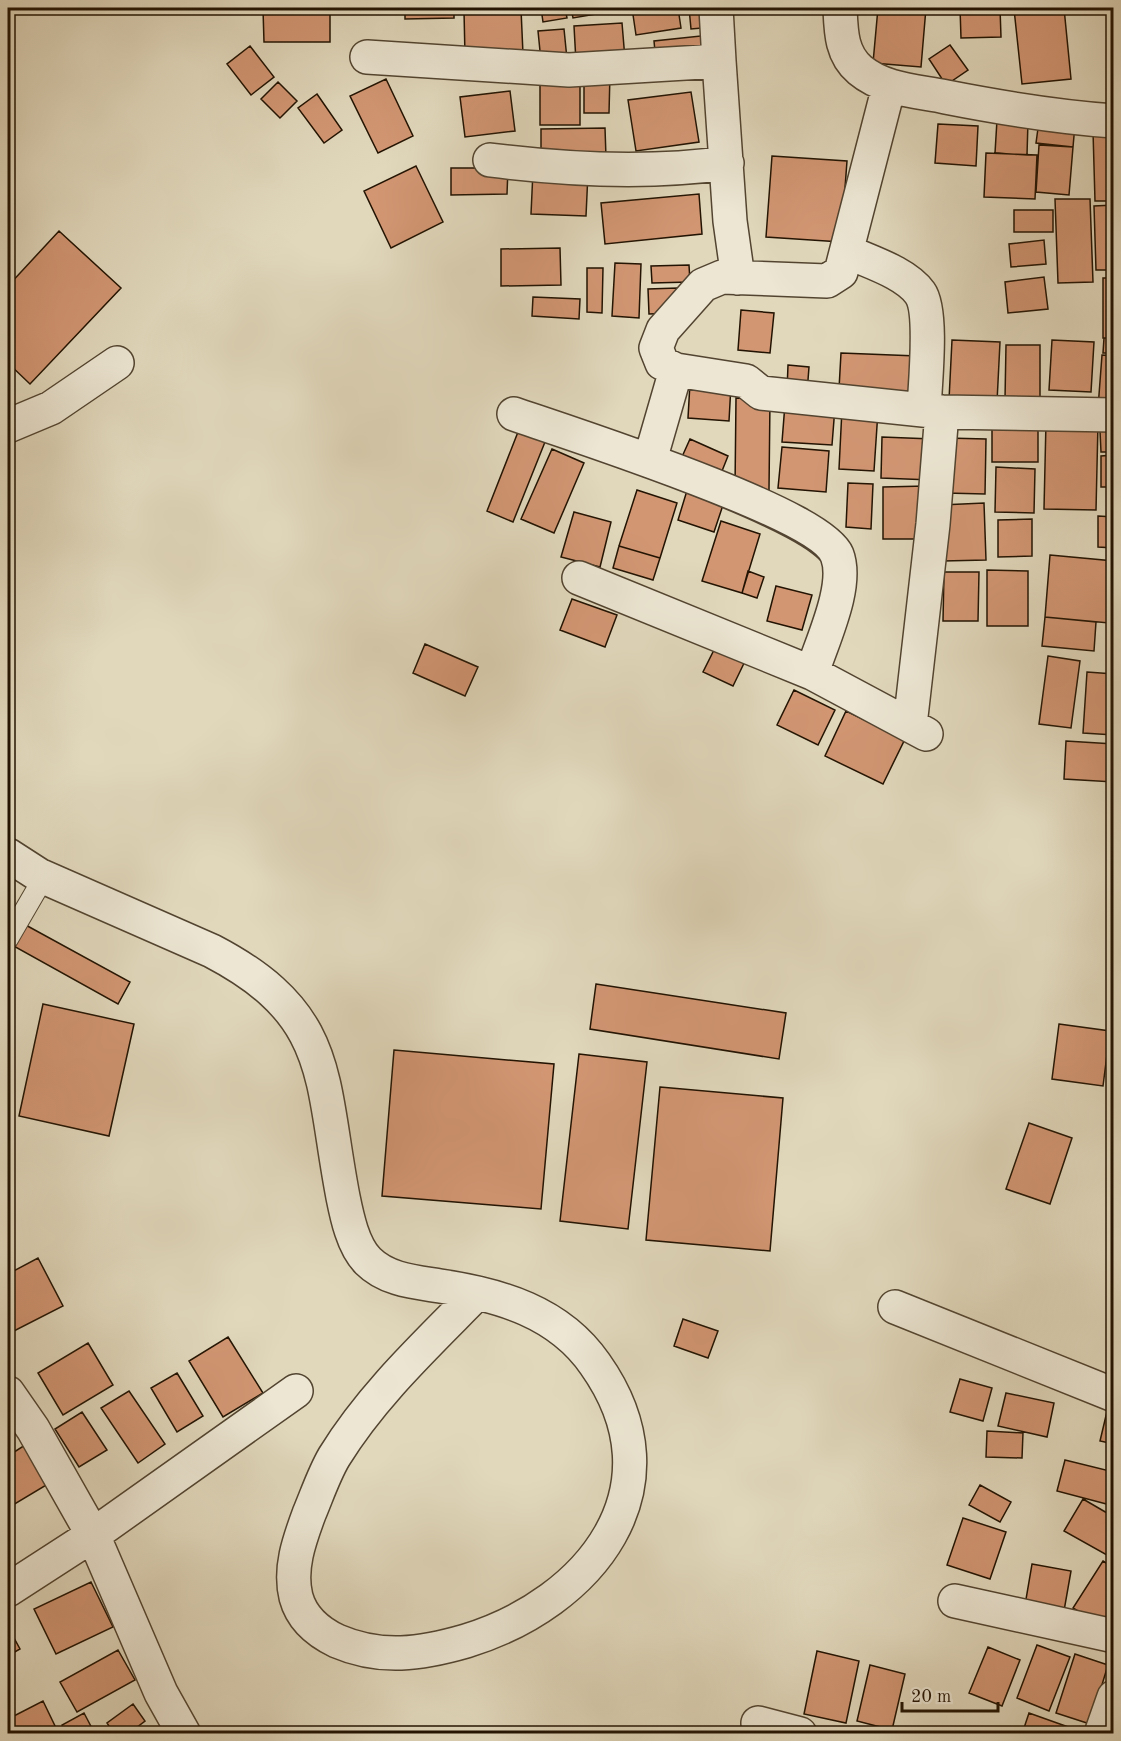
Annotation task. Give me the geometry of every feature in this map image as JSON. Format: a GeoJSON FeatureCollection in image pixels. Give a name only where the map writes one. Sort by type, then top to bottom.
{"type":"FeatureCollection","features":[{"type":"Feature","properties":{"kind":"street"},"geometry":{"type":"LineString","coordinates":[[716,8],[726,163],[738,278]]}},
{"type":"Feature","properties":{"kind":"street"},"geometry":{"type":"LineString","coordinates":[[840,8],[842,38],[847,55],[859,69],[889,86],[1033,112],[1113,121]]}},
{"type":"Feature","properties":{"kind":"street"},"geometry":{"type":"LineString","coordinates":[[367,57],[415,61],[458,60],[512,68],[569,70],[719,61]]}},
{"type":"Feature","properties":{"kind":"street"},"geometry":{"type":"LineString","coordinates":[[889,86],[841,272],[827,281],[722,277],[703,285],[658,338],[658,357],[662,363],[676,370],[746,381],[761,393],[933,411],[1113,415]]}},
{"type":"Feature","properties":{"kind":"street"},"geometry":{"type":"LineString","coordinates":[[490,160],[626,171],[691,168],[726,163]]}},
{"type":"Feature","properties":{"kind":"street"},"geometry":{"type":"LineString","coordinates":[[579,578],[812,673],[918,730],[933,524],[933,411],[926,311],[921,294],[907,282],[848,252]]}},
{"type":"Feature","properties":{"kind":"street"},"geometry":{"type":"LineString","coordinates":[[8,426],[51,408],[117,363]]}},
{"type":"Feature","properties":{"kind":"street"},"geometry":{"type":"LineString","coordinates":[[650,460],[676,370]]}},
{"type":"Feature","properties":{"kind":"street"},"geometry":{"type":"LineString","coordinates":[[514,414],[650,460],[785,516],[824,541],[836,552],[842,580],[812,673]]}},
{"type":"Feature","properties":{"kind":"street"},"geometry":{"type":"LineString","coordinates":[[8,855],[44,876],[240,965],[271,988],[293,1011],[309,1036],[319,1065],[330,1107],[345,1208],[360,1250],[381,1271],[395,1278],[477,1293],[529,1308],[557,1325],[579,1344],[596,1365],[612,1393],[627,1439],[629,1466],[626,1499],[599,1555],[579,1578],[549,1603],[521,1620],[490,1633],[414,1653],[383,1655],[350,1647],[324,1635],[310,1623],[301,1609],[294,1575],[301,1535],[332,1460],[361,1418],[477,1293]]}},
{"type":"Feature","properties":{"kind":"street"},"geometry":{"type":"LineString","coordinates":[[895,1306],[1113,1395]]}},
{"type":"Feature","properties":{"kind":"street"},"geometry":{"type":"LineString","coordinates":[[8,1590],[93,1535],[296,1391]]}},
{"type":"Feature","properties":{"kind":"street"},"geometry":{"type":"LineString","coordinates":[[8,1393],[33,1429],[93,1535],[162,1693],[184,1734]]}},
{"type":"Feature","properties":{"kind":"street"},"geometry":{"type":"LineString","coordinates":[[955,1601],[1113,1636]]}},
{"type":"Feature","properties":{"kind":"street"},"geometry":{"type":"LineString","coordinates":[[1101,1734],[1113,1697]]}},
{"type":"Feature","properties":{"kind":"street"},"geometry":{"type":"LineString","coordinates":[[758,1723],[800,1734]]}},
{"type":"Feature","properties":{"kind":"lane"},"geometry":{"type":"LineString","coordinates":[[8,939],[44,876]]}},
{"type":"Feature","properties":{"kind":"building"},"geometry":{"type":"Polygon","coordinates":[[[330,8],[330,42],[264,42],[263,9],[330,8]]]}},
{"type":"Feature","properties":{"kind":"building"},"geometry":{"type":"Polygon","coordinates":[[[405,8],[454,8],[454,18],[405,19],[405,8]]]}},
{"type":"Feature","properties":{"kind":"building"},"geometry":{"type":"Polygon","coordinates":[[[541,8],[565,8],[567,18],[543,22],[541,8]]]}},
{"type":"Feature","properties":{"kind":"building"},"geometry":{"type":"Polygon","coordinates":[[[571,8],[619,8],[619,10],[573,18],[571,8]]]}},
{"type":"Feature","properties":{"kind":"building"},"geometry":{"type":"Polygon","coordinates":[[[632,8],[678,8],[681,28],[636,35],[632,8]]]}},
{"type":"Feature","properties":{"kind":"building"},"geometry":{"type":"Polygon","coordinates":[[[689,8],[711,8],[713,27],[691,29],[689,8]]]}},
{"type":"Feature","properties":{"kind":"building"},"geometry":{"type":"Polygon","coordinates":[[[878,8],[926,8],[921,67],[873,63],[878,8]]]}},
{"type":"Feature","properties":{"kind":"building"},"geometry":{"type":"Polygon","coordinates":[[[960,8],[1000,8],[1001,37],[961,38],[960,8]]]}},
{"type":"Feature","properties":{"kind":"building"},"geometry":{"type":"Polygon","coordinates":[[[1064,8],[1071,79],[1022,84],[1014,9],[1064,8]]]}},
{"type":"Feature","properties":{"kind":"building"},"geometry":{"type":"Polygon","coordinates":[[[1108,8],[1114,8],[1114,93],[1108,8]]]}},
{"type":"Feature","properties":{"kind":"building"},"geometry":{"type":"Polygon","coordinates":[[[521,9],[523,54],[465,56],[464,11],[521,9]]]}},
{"type":"Feature","properties":{"kind":"building"},"geometry":{"type":"Polygon","coordinates":[[[622,23],[625,59],[576,62],[574,26],[622,23]]]}},
{"type":"Feature","properties":{"kind":"building"},"geometry":{"type":"Polygon","coordinates":[[[564,29],[567,59],[541,61],[538,31],[564,29]]]}},
{"type":"Feature","properties":{"kind":"building"},"geometry":{"type":"Polygon","coordinates":[[[710,35],[713,55],[656,62],[654,41],[710,35]]]}},
{"type":"Feature","properties":{"kind":"building"},"geometry":{"type":"Polygon","coordinates":[[[950,45],[968,70],[946,85],[929,59],[950,45]]]}},
{"type":"Feature","properties":{"kind":"building"},"geometry":{"type":"Polygon","coordinates":[[[250,46],[274,77],[251,95],[227,64],[250,46]]]}},
{"type":"Feature","properties":{"kind":"building"},"geometry":{"type":"Polygon","coordinates":[[[584,74],[610,74],[609,113],[584,113],[584,74]]]}},
{"type":"Feature","properties":{"kind":"building"},"geometry":{"type":"Polygon","coordinates":[[[540,75],[580,75],[580,125],[540,125],[540,75]]]}},
{"type":"Feature","properties":{"kind":"building"},"geometry":{"type":"Polygon","coordinates":[[[386,79],[413,136],[378,153],[350,96],[386,79]]]}},
{"type":"Feature","properties":{"kind":"building"},"geometry":{"type":"Polygon","coordinates":[[[278,82],[297,101],[280,118],[261,99],[278,82]]]}},
{"type":"Feature","properties":{"kind":"building"},"geometry":{"type":"Polygon","coordinates":[[[510,91],[515,131],[465,137],[460,97],[510,91]]]}},
{"type":"Feature","properties":{"kind":"building"},"geometry":{"type":"Polygon","coordinates":[[[691,92],[699,142],[636,151],[628,100],[691,92]]]}},
{"type":"Feature","properties":{"kind":"building"},"geometry":{"type":"Polygon","coordinates":[[[317,94],[342,130],[324,143],[298,108],[317,94]]]}},
{"type":"Feature","properties":{"kind":"building"},"geometry":{"type":"Polygon","coordinates":[[[997,120],[1028,121],[1027,155],[995,153],[997,120]]]}},
{"type":"Feature","properties":{"kind":"building"},"geometry":{"type":"Polygon","coordinates":[[[1039,121],[1075,125],[1073,147],[1036,143],[1039,121]]]}},
{"type":"Feature","properties":{"kind":"building"},"geometry":{"type":"Polygon","coordinates":[[[938,124],[978,126],[976,166],[935,163],[938,124]]]}},
{"type":"Feature","properties":{"kind":"building"},"geometry":{"type":"Polygon","coordinates":[[[605,128],[606,157],[541,158],[541,129],[605,128]]]}},
{"type":"Feature","properties":{"kind":"building"},"geometry":{"type":"Polygon","coordinates":[[[1093,131],[1114,131],[1114,201],[1095,201],[1093,131]]]}},
{"type":"Feature","properties":{"kind":"building"},"geometry":{"type":"Polygon","coordinates":[[[1039,145],[1073,147],[1069,195],[1036,192],[1039,145]]]}},
{"type":"Feature","properties":{"kind":"building"},"geometry":{"type":"Polygon","coordinates":[[[986,153],[1037,155],[1035,199],[984,197],[986,153]]]}},
{"type":"Feature","properties":{"kind":"building"},"geometry":{"type":"Polygon","coordinates":[[[772,156],[847,161],[841,242],[766,237],[772,156]]]}},
{"type":"Feature","properties":{"kind":"building"},"geometry":{"type":"Polygon","coordinates":[[[416,166],[443,222],[391,248],[364,191],[416,166]]]}},
{"type":"Feature","properties":{"kind":"building"},"geometry":{"type":"Polygon","coordinates":[[[451,168],[508,168],[507,194],[451,195],[451,168]]]}},
{"type":"Feature","properties":{"kind":"building"},"geometry":{"type":"Polygon","coordinates":[[[533,171],[588,173],[586,216],[531,214],[533,171]]]}},
{"type":"Feature","properties":{"kind":"building"},"geometry":{"type":"Polygon","coordinates":[[[699,194],[702,234],[605,244],[601,203],[699,194]]]}},
{"type":"Feature","properties":{"kind":"building"},"geometry":{"type":"Polygon","coordinates":[[[1055,199],[1090,199],[1093,282],[1058,283],[1055,199]]]}},
{"type":"Feature","properties":{"kind":"building"},"geometry":{"type":"Polygon","coordinates":[[[1114,205],[1114,270],[1096,270],[1094,206],[1114,205]]]}},
{"type":"Feature","properties":{"kind":"building"},"geometry":{"type":"Polygon","coordinates":[[[1014,210],[1053,210],[1053,232],[1014,232],[1014,210]]]}},
{"type":"Feature","properties":{"kind":"building"},"geometry":{"type":"Polygon","coordinates":[[[59,231],[121,288],[30,384],[8,363],[8,286],[59,231]]]}},
{"type":"Feature","properties":{"kind":"building"},"geometry":{"type":"Polygon","coordinates":[[[1044,240],[1046,264],[1011,267],[1009,244],[1044,240]]]}},
{"type":"Feature","properties":{"kind":"building"},"geometry":{"type":"Polygon","coordinates":[[[560,248],[561,285],[501,286],[501,249],[560,248]]]}},
{"type":"Feature","properties":{"kind":"building"},"geometry":{"type":"Polygon","coordinates":[[[615,263],[641,264],[639,318],[612,316],[615,263]]]}},
{"type":"Feature","properties":{"kind":"building"},"geometry":{"type":"Polygon","coordinates":[[[689,265],[690,282],[652,283],[651,266],[689,265]]]}},
{"type":"Feature","properties":{"kind":"building"},"geometry":{"type":"Polygon","coordinates":[[[587,268],[603,268],[602,313],[587,312],[587,268]]]}},
{"type":"Feature","properties":{"kind":"building"},"geometry":{"type":"Polygon","coordinates":[[[1044,277],[1048,309],[1008,313],[1005,282],[1044,277]]]}},
{"type":"Feature","properties":{"kind":"building"},"geometry":{"type":"Polygon","coordinates":[[[1103,278],[1114,278],[1114,338],[1103,338],[1103,278]]]}},
{"type":"Feature","properties":{"kind":"building"},"geometry":{"type":"Polygon","coordinates":[[[678,288],[678,313],[649,314],[648,289],[678,288]]]}},
{"type":"Feature","properties":{"kind":"building"},"geometry":{"type":"Polygon","coordinates":[[[533,297],[580,299],[579,319],[532,316],[533,297]]]}},
{"type":"Feature","properties":{"kind":"building"},"geometry":{"type":"Polygon","coordinates":[[[741,310],[774,313],[770,353],[738,350],[741,310]]]}},
{"type":"Feature","properties":{"kind":"building"},"geometry":{"type":"Polygon","coordinates":[[[1104,338],[1114,338],[1114,353],[1103,353],[1104,338]]]}},
{"type":"Feature","properties":{"kind":"building"},"geometry":{"type":"Polygon","coordinates":[[[952,340],[1000,342],[997,402],[949,400],[952,340]]]}},
{"type":"Feature","properties":{"kind":"building"},"geometry":{"type":"Polygon","coordinates":[[[1052,340],[1094,342],[1091,392],[1049,390],[1052,340]]]}},
{"type":"Feature","properties":{"kind":"building"},"geometry":{"type":"Polygon","coordinates":[[[1006,345],[1040,345],[1040,399],[1005,399],[1006,345]]]}},
{"type":"Feature","properties":{"kind":"building"},"geometry":{"type":"Polygon","coordinates":[[[841,353],[917,356],[915,393],[839,389],[841,353]]]}},
{"type":"Feature","properties":{"kind":"building"},"geometry":{"type":"Polygon","coordinates":[[[1102,355],[1114,356],[1114,409],[1098,408],[1102,355]]]}},
{"type":"Feature","properties":{"kind":"building"},"geometry":{"type":"Polygon","coordinates":[[[788,365],[809,367],[807,393],[787,391],[788,365]]]}},
{"type":"Feature","properties":{"kind":"building"},"geometry":{"type":"Polygon","coordinates":[[[690,383],[731,385],[729,421],[688,418],[690,383]]]}},
{"type":"Feature","properties":{"kind":"building"},"geometry":{"type":"Polygon","coordinates":[[[736,398],[770,399],[769,490],[735,489],[736,398]]]}},
{"type":"Feature","properties":{"kind":"building"},"geometry":{"type":"Polygon","coordinates":[[[785,404],[835,407],[832,445],[782,442],[785,404]]]}},
{"type":"Feature","properties":{"kind":"building"},"geometry":{"type":"Polygon","coordinates":[[[842,409],[878,411],[874,471],[839,469],[842,409]]]}},
{"type":"Feature","properties":{"kind":"building"},"geometry":{"type":"Polygon","coordinates":[[[1046,422],[1098,423],[1096,510],[1044,509],[1046,422]]]}},
{"type":"Feature","properties":{"kind":"building"},"geometry":{"type":"Polygon","coordinates":[[[992,425],[1038,425],[1038,462],[992,462],[992,425]]]}},
{"type":"Feature","properties":{"kind":"building"},"geometry":{"type":"Polygon","coordinates":[[[1114,430],[1114,452],[1101,452],[1100,431],[1114,430]]]}},
{"type":"Feature","properties":{"kind":"building"},"geometry":{"type":"Polygon","coordinates":[[[518,432],[545,442],[513,522],[487,511],[518,432]]]}},
{"type":"Feature","properties":{"kind":"building"},"geometry":{"type":"Polygon","coordinates":[[[882,437],[932,439],[931,480],[881,478],[882,437]]]}},
{"type":"Feature","properties":{"kind":"building"},"geometry":{"type":"Polygon","coordinates":[[[946,438],[986,439],[985,494],[945,493],[946,438]]]}},
{"type":"Feature","properties":{"kind":"building"},"geometry":{"type":"Polygon","coordinates":[[[690,439],[728,456],[720,476],[681,459],[690,439]]]}},
{"type":"Feature","properties":{"kind":"building"},"geometry":{"type":"Polygon","coordinates":[[[782,447],[829,451],[826,492],[778,488],[782,447]]]}},
{"type":"Feature","properties":{"kind":"building"},"geometry":{"type":"Polygon","coordinates":[[[552,449],[584,463],[554,533],[521,519],[552,449]]]}},
{"type":"Feature","properties":{"kind":"building"},"geometry":{"type":"Polygon","coordinates":[[[1114,455],[1114,487],[1101,487],[1101,456],[1114,455]]]}},
{"type":"Feature","properties":{"kind":"building"},"geometry":{"type":"Polygon","coordinates":[[[996,467],[1035,469],[1034,513],[995,512],[996,467]]]}},
{"type":"Feature","properties":{"kind":"building"},"geometry":{"type":"Polygon","coordinates":[[[848,483],[873,484],[871,529],[846,527],[848,483]]]}},
{"type":"Feature","properties":{"kind":"building"},"geometry":{"type":"Polygon","coordinates":[[[689,484],[726,496],[714,532],[678,520],[689,484]]]}},
{"type":"Feature","properties":{"kind":"building"},"geometry":{"type":"Polygon","coordinates":[[[926,486],[927,539],[883,539],[883,487],[926,486]]]}},
{"type":"Feature","properties":{"kind":"building"},"geometry":{"type":"Polygon","coordinates":[[[637,490],[677,503],[660,558],[619,546],[637,490]]]}},
{"type":"Feature","properties":{"kind":"building"},"geometry":{"type":"Polygon","coordinates":[[[984,503],[986,560],[943,561],[941,505],[984,503]]]}},
{"type":"Feature","properties":{"kind":"building"},"geometry":{"type":"Polygon","coordinates":[[[574,512],[611,522],[600,567],[561,557],[574,512]]]}},
{"type":"Feature","properties":{"kind":"building"},"geometry":{"type":"Polygon","coordinates":[[[1098,516],[1114,517],[1114,548],[1098,547],[1098,516]]]}},
{"type":"Feature","properties":{"kind":"building"},"geometry":{"type":"Polygon","coordinates":[[[1032,519],[1032,556],[998,557],[998,520],[1032,519]]]}},
{"type":"Feature","properties":{"kind":"building"},"geometry":{"type":"Polygon","coordinates":[[[721,521],[760,534],[742,593],[702,581],[721,521]]]}},
{"type":"Feature","properties":{"kind":"building"},"geometry":{"type":"Polygon","coordinates":[[[619,546],[660,558],[653,580],[613,568],[619,546]]]}},
{"type":"Feature","properties":{"kind":"building"},"geometry":{"type":"Polygon","coordinates":[[[1050,555],[1114,561],[1109,623],[1045,617],[1050,555]]]}},
{"type":"Feature","properties":{"kind":"building"},"geometry":{"type":"Polygon","coordinates":[[[987,570],[1028,571],[1028,626],[987,626],[987,570]]]}},
{"type":"Feature","properties":{"kind":"building"},"geometry":{"type":"Polygon","coordinates":[[[748,571],[764,577],[757,598],[742,593],[748,571]]]}},
{"type":"Feature","properties":{"kind":"building"},"geometry":{"type":"Polygon","coordinates":[[[944,572],[979,572],[978,621],[943,621],[944,572]]]}},
{"type":"Feature","properties":{"kind":"building"},"geometry":{"type":"Polygon","coordinates":[[[776,586],[812,595],[802,630],[767,621],[776,586]]]}},
{"type":"Feature","properties":{"kind":"building"},"geometry":{"type":"Polygon","coordinates":[[[572,599],[617,615],[605,647],[560,630],[572,599]]]}},
{"type":"Feature","properties":{"kind":"building"},"geometry":{"type":"Polygon","coordinates":[[[1045,617],[1096,622],[1094,651],[1042,646],[1045,617]]]}},
{"type":"Feature","properties":{"kind":"building"},"geometry":{"type":"Polygon","coordinates":[[[718,642],[748,655],[733,686],[703,672],[718,642]]]}},
{"type":"Feature","properties":{"kind":"building"},"geometry":{"type":"Polygon","coordinates":[[[425,644],[478,667],[465,696],[413,673],[425,644]]]}},
{"type":"Feature","properties":{"kind":"building"},"geometry":{"type":"Polygon","coordinates":[[[1048,656],[1080,661],[1071,728],[1039,724],[1048,656]]]}},
{"type":"Feature","properties":{"kind":"building"},"geometry":{"type":"Polygon","coordinates":[[[1087,672],[1114,674],[1114,735],[1083,733],[1087,672]]]}},
{"type":"Feature","properties":{"kind":"building"},"geometry":{"type":"Polygon","coordinates":[[[794,690],[835,710],[818,745],[777,725],[794,690]]]}},
{"type":"Feature","properties":{"kind":"building"},"geometry":{"type":"Polygon","coordinates":[[[846,711],[905,739],[883,784],[825,756],[846,711]]]}},
{"type":"Feature","properties":{"kind":"building"},"geometry":{"type":"Polygon","coordinates":[[[1066,741],[1114,744],[1114,782],[1064,779],[1066,741]]]}},
{"type":"Feature","properties":{"kind":"building"},"geometry":{"type":"Polygon","coordinates":[[[22,923],[130,982],[118,1004],[10,944],[22,923]]]}},
{"type":"Feature","properties":{"kind":"building"},"geometry":{"type":"Polygon","coordinates":[[[596,984],[786,1013],[779,1059],[590,1029],[596,984]]]}},
{"type":"Feature","properties":{"kind":"building"},"geometry":{"type":"Polygon","coordinates":[[[43,1004],[134,1024],[109,1136],[19,1116],[43,1004]]]}},
{"type":"Feature","properties":{"kind":"building"},"geometry":{"type":"Polygon","coordinates":[[[1059,1024],[1110,1031],[1103,1086],[1052,1079],[1059,1024]]]}},
{"type":"Feature","properties":{"kind":"building"},"geometry":{"type":"Polygon","coordinates":[[[394,1050],[554,1064],[541,1209],[382,1196],[394,1050]]]}},
{"type":"Feature","properties":{"kind":"building"},"geometry":{"type":"Polygon","coordinates":[[[579,1054],[647,1062],[628,1229],[560,1221],[579,1054]]]}},
{"type":"Feature","properties":{"kind":"building"},"geometry":{"type":"Polygon","coordinates":[[[660,1087],[783,1098],[770,1251],[646,1240],[660,1087]]]}},
{"type":"Feature","properties":{"kind":"building"},"geometry":{"type":"Polygon","coordinates":[[[1029,1123],[1072,1138],[1050,1204],[1006,1189],[1029,1123]]]}},
{"type":"Feature","properties":{"kind":"building"},"geometry":{"type":"Polygon","coordinates":[[[38,1258],[63,1306],[8,1334],[8,1274],[38,1258]]]}},
{"type":"Feature","properties":{"kind":"building"},"geometry":{"type":"Polygon","coordinates":[[[683,1319],[718,1331],[708,1358],[674,1346],[683,1319]]]}},
{"type":"Feature","properties":{"kind":"building"},"geometry":{"type":"Polygon","coordinates":[[[228,1337],[263,1393],[223,1417],[189,1361],[228,1337]]]}},
{"type":"Feature","properties":{"kind":"building"},"geometry":{"type":"Polygon","coordinates":[[[88,1343],[113,1385],[63,1415],[38,1373],[88,1343]]]}},
{"type":"Feature","properties":{"kind":"building"},"geometry":{"type":"Polygon","coordinates":[[[177,1373],[203,1416],[177,1432],[151,1388],[177,1373]]]}},
{"type":"Feature","properties":{"kind":"building"},"geometry":{"type":"Polygon","coordinates":[[[960,1379],[992,1388],[983,1421],[950,1412],[960,1379]]]}},
{"type":"Feature","properties":{"kind":"building"},"geometry":{"type":"Polygon","coordinates":[[[129,1391],[165,1444],[138,1463],[101,1408],[129,1391]]]}},
{"type":"Feature","properties":{"kind":"building"},"geometry":{"type":"Polygon","coordinates":[[[1006,1393],[1054,1403],[1047,1437],[998,1426],[1006,1393]]]}},
{"type":"Feature","properties":{"kind":"building"},"geometry":{"type":"Polygon","coordinates":[[[1109,1403],[1114,1404],[1114,1444],[1100,1441],[1109,1403]]]}},
{"type":"Feature","properties":{"kind":"building"},"geometry":{"type":"Polygon","coordinates":[[[82,1412],[107,1450],[79,1467],[55,1429],[82,1412]]]}},
{"type":"Feature","properties":{"kind":"building"},"geometry":{"type":"Polygon","coordinates":[[[987,1431],[1023,1433],[1022,1458],[986,1457],[987,1431]]]}},
{"type":"Feature","properties":{"kind":"building"},"geometry":{"type":"Polygon","coordinates":[[[25,1445],[48,1484],[8,1508],[8,1456],[25,1445]]]}},
{"type":"Feature","properties":{"kind":"building"},"geometry":{"type":"Polygon","coordinates":[[[1065,1460],[1114,1472],[1114,1506],[1057,1491],[1065,1460]]]}},
{"type":"Feature","properties":{"kind":"building"},"geometry":{"type":"Polygon","coordinates":[[[980,1485],[1011,1502],[1000,1522],[969,1505],[980,1485]]]}},
{"type":"Feature","properties":{"kind":"building"},"geometry":{"type":"Polygon","coordinates":[[[1083,1499],[1114,1517],[1114,1559],[1064,1531],[1083,1499]]]}},
{"type":"Feature","properties":{"kind":"building"},"geometry":{"type":"Polygon","coordinates":[[[963,1518],[1006,1532],[990,1579],[947,1565],[963,1518]]]}},
{"type":"Feature","properties":{"kind":"building"},"geometry":{"type":"Polygon","coordinates":[[[1103,1561],[1114,1568],[1114,1628],[1111,1632],[1073,1608],[1103,1561]]]}},
{"type":"Feature","properties":{"kind":"building"},"geometry":{"type":"Polygon","coordinates":[[[1032,1564],[1071,1571],[1064,1611],[1025,1605],[1032,1564]]]}},
{"type":"Feature","properties":{"kind":"building"},"geometry":{"type":"Polygon","coordinates":[[[91,1582],[113,1627],[56,1654],[34,1609],[91,1582]]]}},
{"type":"Feature","properties":{"kind":"building"},"geometry":{"type":"Polygon","coordinates":[[[8,1627],[20,1649],[8,1656],[8,1627]]]}},
{"type":"Feature","properties":{"kind":"building"},"geometry":{"type":"Polygon","coordinates":[[[1037,1645],[1070,1657],[1049,1711],[1017,1698],[1037,1645]]]}},
{"type":"Feature","properties":{"kind":"building"},"geometry":{"type":"Polygon","coordinates":[[[988,1647],[1020,1660],[1002,1706],[969,1693],[988,1647]]]}},
{"type":"Feature","properties":{"kind":"building"},"geometry":{"type":"Polygon","coordinates":[[[118,1650],[135,1680],[77,1712],[60,1682],[118,1650]]]}},
{"type":"Feature","properties":{"kind":"building"},"geometry":{"type":"Polygon","coordinates":[[[817,1651],[859,1661],[846,1723],[804,1714],[817,1651]]]}},
{"type":"Feature","properties":{"kind":"building"},"geometry":{"type":"Polygon","coordinates":[[[1075,1654],[1108,1665],[1090,1724],[1056,1713],[1075,1654]]]}},
{"type":"Feature","properties":{"kind":"building"},"geometry":{"type":"Polygon","coordinates":[[[870,1665],[905,1674],[892,1730],[857,1721],[870,1665]]]}},
{"type":"Feature","properties":{"kind":"building"},"geometry":{"type":"Polygon","coordinates":[[[43,1701],[56,1728],[45,1734],[8,1734],[8,1719],[43,1701]]]}},
{"type":"Feature","properties":{"kind":"building"},"geometry":{"type":"Polygon","coordinates":[[[133,1704],[145,1721],[128,1734],[114,1734],[107,1723],[133,1704]]]}},
{"type":"Feature","properties":{"kind":"building"},"geometry":{"type":"Polygon","coordinates":[[[84,1713],[95,1734],[66,1734],[62,1725],[84,1713]]]}},
{"type":"Feature","properties":{"kind":"building"},"geometry":{"type":"Polygon","coordinates":[[[1029,1713],[1088,1734],[1022,1734],[1029,1713]]]}}]}
